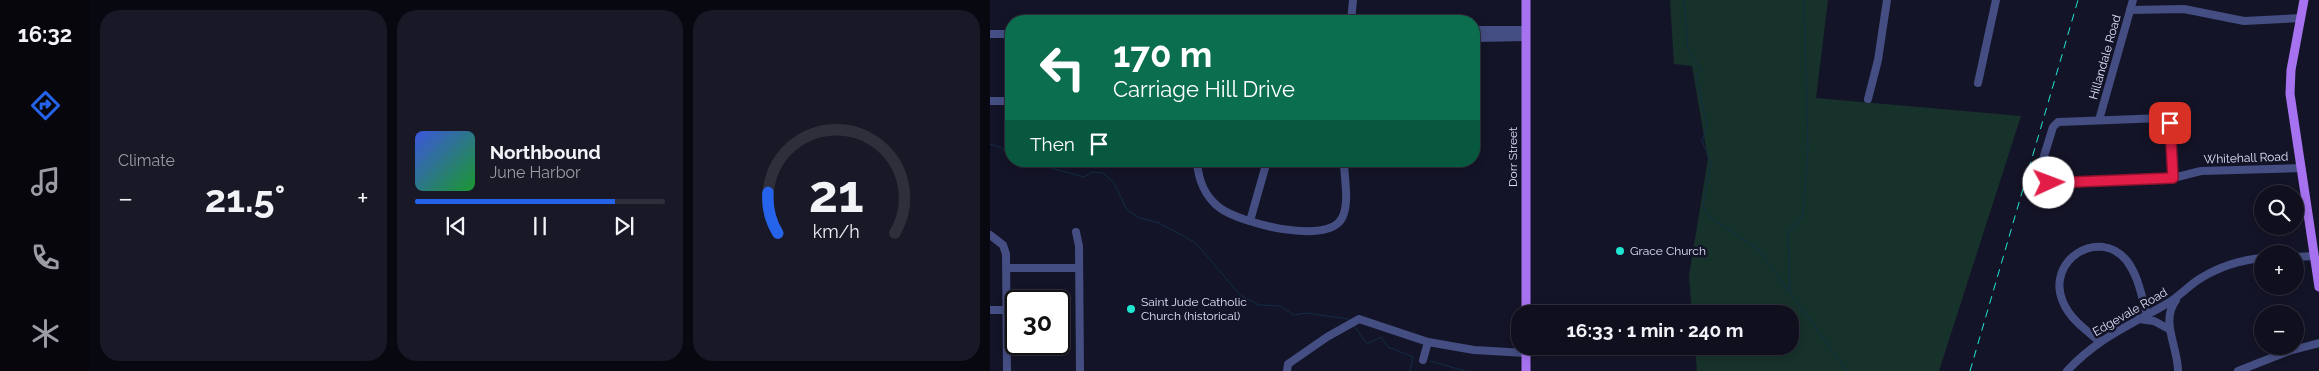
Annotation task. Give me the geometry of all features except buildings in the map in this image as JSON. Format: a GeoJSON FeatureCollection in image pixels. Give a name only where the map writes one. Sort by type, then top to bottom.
{"type":"FeatureCollection","features":[{"type":"Feature","properties":{"kind":"main road","name":"Dorr Street"},"geometry":{"type":"LineString","coordinates":[[1526,0],[1526,305]]}},
{"type":"Feature","properties":{"kind":"main road"},"geometry":{"type":"LineString","coordinates":[[2304,0],[2290,82],[2319,287]]}},
{"type":"Feature","properties":{"kind":"main road"},"geometry":{"type":"LineString","coordinates":[[1526,355],[1526,371]]}},
{"type":"Feature","properties":{"kind":"street"},"geometry":{"type":"LineString","coordinates":[[1348,0],[1350,15]]}},
{"type":"Feature","properties":{"kind":"street"},"geometry":{"type":"LineString","coordinates":[[1352,15],[1354,0]]}},
{"type":"Feature","properties":{"kind":"street"},"geometry":{"type":"LineString","coordinates":[[1868,99],[1878,60],[1886,0]]}},
{"type":"Feature","properties":{"kind":"street"},"geometry":{"type":"LineString","coordinates":[[1978,83],[1996,0]]}},
{"type":"Feature","properties":{"kind":"street","name":"Hillandale Road"},"geometry":{"type":"LineString","coordinates":[[2099,120],[2133,0]]}},
{"type":"Feature","properties":{"kind":"street"},"geometry":{"type":"LineString","coordinates":[[2130,10],[2184,9],[2244,21],[2301,18]]}},
{"type":"Feature","properties":{"kind":"street"},"geometry":{"type":"LineString","coordinates":[[1480,30],[1526,34]]}},
{"type":"Feature","properties":{"kind":"street"},"geometry":{"type":"LineString","coordinates":[[990,34],[1005,34]]}},
{"type":"Feature","properties":{"kind":"street"},"geometry":{"type":"LineString","coordinates":[[1480,38],[1526,34]]}},
{"type":"Feature","properties":{"kind":"street"},"geometry":{"type":"LineString","coordinates":[[990,101],[1005,101]]}},
{"type":"Feature","properties":{"kind":"street"},"geometry":{"type":"LineString","coordinates":[[2099,120],[2155,118],[2166,120],[2172,130],[2173,178]]}},
{"type":"Feature","properties":{"kind":"street","name":"Whitehall Road"},"geometry":{"type":"LineString","coordinates":[[2099,120],[2058,122],[2053,127],[2040,169],[2042,179],[2046,182],[2173,178],[2201,170],[2301,168]]}},
{"type":"Feature","properties":{"kind":"street"},"geometry":{"type":"LineString","coordinates":[[1198,167],[1199,178],[1212,201],[1235,217],[1268,227],[1288,230],[1321,230],[1332,228],[1338,223],[1342,218],[1345,205],[1344,167]]}},
{"type":"Feature","properties":{"kind":"street"},"geometry":{"type":"LineString","coordinates":[[1250,221],[1265,167]]}},
{"type":"Feature","properties":{"kind":"street"},"geometry":{"type":"LineString","coordinates":[[1076,232],[1079,268],[1080,371]]}},
{"type":"Feature","properties":{"kind":"street"},"geometry":{"type":"LineString","coordinates":[[990,235],[1003,245],[1007,268],[1006,290]]}},
{"type":"Feature","properties":{"kind":"street"},"geometry":{"type":"LineString","coordinates":[[2099,341],[2072,317],[2062,298],[2059,282],[2061,272],[2074,254],[2089,248],[2099,247],[2119,254],[2126,260],[2137,280],[2147,314]]}},
{"type":"Feature","properties":{"kind":"street"},"geometry":{"type":"LineString","coordinates":[[2304,257],[2314,256]]}},
{"type":"Feature","properties":{"kind":"street","name":"Edgevale Road"},"geometry":{"type":"LineString","coordinates":[[2070,370],[2082,355],[2099,341],[2177,298],[2201,278],[2216,270],[2254,259]]}},
{"type":"Feature","properties":{"kind":"street"},"geometry":{"type":"LineString","coordinates":[[1007,268],[1079,268]]}},
{"type":"Feature","properties":{"kind":"street"},"geometry":{"type":"LineString","coordinates":[[2177,298],[2170,311],[2169,329],[2176,347],[2178,371]]}},
{"type":"Feature","properties":{"kind":"street"},"geometry":{"type":"LineString","coordinates":[[990,310],[1005,310]]}},
{"type":"Feature","properties":{"kind":"street"},"geometry":{"type":"LineString","coordinates":[[1287,371],[1288,364],[1327,337],[1359,319],[1428,342],[1474,350],[1511,350]]}},
{"type":"Feature","properties":{"kind":"street"},"geometry":{"type":"LineString","coordinates":[[2136,320],[2154,321],[2169,329]]}},
{"type":"Feature","properties":{"kind":"street"},"geometry":{"type":"LineString","coordinates":[[1423,360],[1428,342]]}},
{"type":"Feature","properties":{"kind":"street"},"geometry":{"type":"LineString","coordinates":[[2238,371],[2288,352],[2319,343]]}},
{"type":"Feature","properties":{"kind":"street"},"geometry":{"type":"LineString","coordinates":[[1007,355],[1007,371]]}},
{"type":"Feature","properties":{"kind":"green space"},"geometry":{"type":"Polygon","coordinates":[[[1670,0],[1828,0],[1816,98],[2021,116],[1939,371],[1697,371],[1696,355],[1799,355],[1799,305],[1691,305],[1689,276],[1708,159],[1692,66],[1674,64],[1670,0]]]}},
{"type":"Feature","properties":{"kind":"waterway"},"geometry":{"type":"LineString","coordinates":[[1684,0],[1688,49],[1701,70],[1696,75],[1707,126],[1702,141],[1711,163],[1703,206],[1710,217],[1759,250],[1847,371]]}},
{"type":"Feature","properties":{"kind":"waterway"},"geometry":{"type":"LineString","coordinates":[[1790,291],[1788,232],[1803,216],[1808,149],[1804,0]]}},
{"type":"Feature","properties":{"kind":"waterway"},"geometry":{"type":"LineString","coordinates":[[990,144],[1000,147],[1005,151]]}},
{"type":"Feature","properties":{"kind":"waterway"},"geometry":{"type":"LineString","coordinates":[[1048,167],[1084,177],[1092,172],[1103,173],[1114,183],[1127,210],[1140,218],[1159,223],[1196,243],[1240,295],[1259,305],[1280,306],[1294,315],[1306,313],[1349,319]]}},
{"type":"Feature","properties":{"kind":"waterway"},"geometry":{"type":"LineString","coordinates":[[1354,326],[1367,344],[1381,337],[1388,347],[1413,357],[1410,371]]}},
{"type":"Feature","properties":{"kind":"waterway"},"geometry":{"type":"LineString","coordinates":[[1430,361],[1465,371]]}},
{"type":"Feature","properties":{"kind":"railway"},"geometry":{"type":"LineString","coordinates":[[1970,371],[2078,0]]}},
{"type":"Feature","properties":{"kind":"place","name":"Grace Church"},"geometry":{"type":"Point","coordinates":[1620,251]}},
{"type":"Feature","properties":{"kind":"place","name":"Saint Jude Catholic Church (historical)"},"geometry":{"type":"Point","coordinates":[1131,309]}},
{"type":"Feature","properties":{"kind":"route"},"geometry":{"type":"LineString","coordinates":[[2049,183],[2173,178],[2172,130],[2170,123]]}}]}
